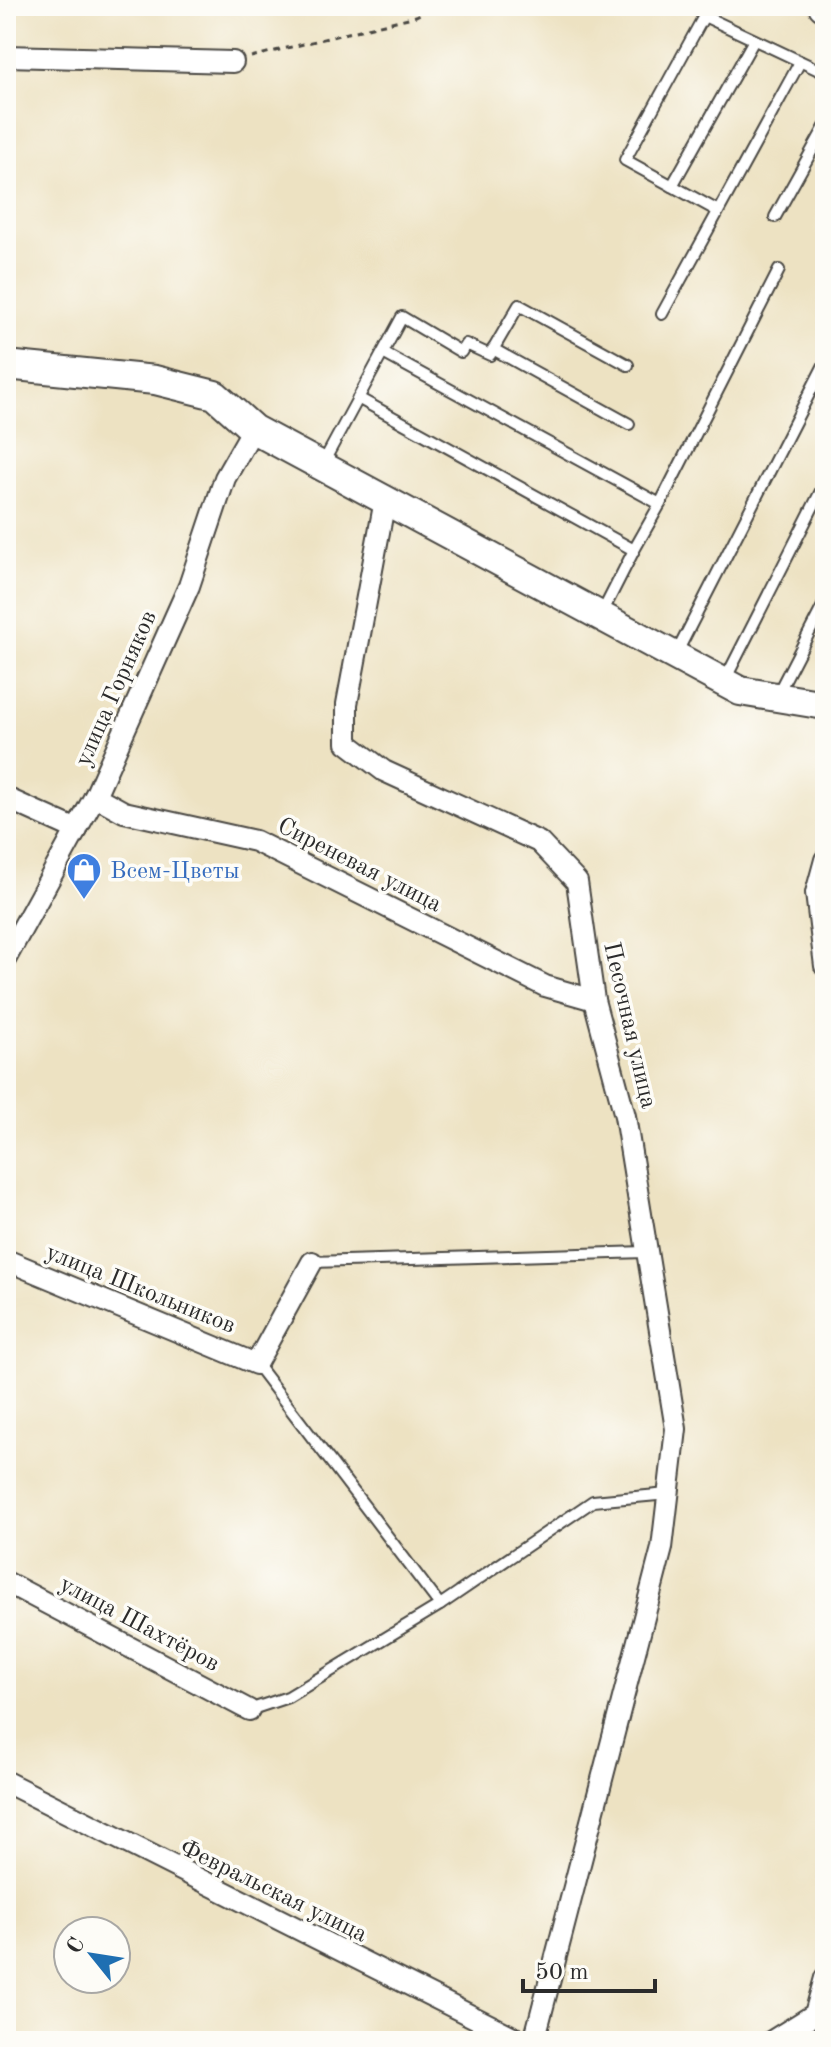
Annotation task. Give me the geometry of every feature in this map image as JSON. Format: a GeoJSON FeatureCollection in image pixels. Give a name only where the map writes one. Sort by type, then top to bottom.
{"type":"FeatureCollection","features":[{"type":"Feature","properties":{"kind":"main road"},"geometry":{"type":"LineString","coordinates":[[6,365],[155,380],[215,395],[253,429],[740,691],[825,705]]}},
{"type":"Feature","properties":{"kind":"street"},"geometry":{"type":"LineString","coordinates":[[6,56],[233,62]]}},
{"type":"Feature","properties":{"kind":"street","name":"улица Горняков"},"geometry":{"type":"LineString","coordinates":[[6,958],[95,796],[189,586],[225,478],[253,429]]}},
{"type":"Feature","properties":{"kind":"street","name":"Песочная улица"},"geometry":{"type":"LineString","coordinates":[[385,500],[347,704],[347,743],[384,771],[539,842],[577,882],[594,1000],[625,1116],[676,1429],[662,1548],[534,2041]]}},
{"type":"Feature","properties":{"kind":"street","name":"Сиреневая улица"},"geometry":{"type":"LineString","coordinates":[[95,796],[124,812],[255,841],[545,986],[594,1000]]}},
{"type":"Feature","properties":{"kind":"street"},"geometry":{"type":"LineString","coordinates":[[6,798],[77,830]]}},
{"type":"Feature","properties":{"kind":"street"},"geometry":{"type":"LineString","coordinates":[[825,860],[821,894],[825,966]]}},
{"type":"Feature","properties":{"kind":"street","name":"улица Школьников"},"geometry":{"type":"LineString","coordinates":[[6,1260],[256,1364]]}},
{"type":"Feature","properties":{"kind":"street"},"geometry":{"type":"LineString","coordinates":[[256,1364],[312,1262]]}},
{"type":"Feature","properties":{"kind":"street","name":"улица Шахтёров"},"geometry":{"type":"LineString","coordinates":[[6,1582],[249,1710]]}},
{"type":"Feature","properties":{"kind":"street","name":"Февральская улица"},"geometry":{"type":"LineString","coordinates":[[6,1782],[521,2041]]}},
{"type":"Feature","properties":{"kind":"street"},"geometry":{"type":"LineString","coordinates":[[772,2041],[815,2014],[825,1978]]}},
{"type":"Feature","properties":{"kind":"lane"},"geometry":{"type":"LineString","coordinates":[[695,6],[704,16],[825,73]]}},
{"type":"Feature","properties":{"kind":"lane"},"geometry":{"type":"LineString","coordinates":[[704,16],[625,160],[718,211]]}},
{"type":"Feature","properties":{"kind":"lane"},"geometry":{"type":"LineString","coordinates":[[672,186],[754,40]]}},
{"type":"Feature","properties":{"kind":"lane"},"geometry":{"type":"LineString","coordinates":[[662,314],[800,62]]}},
{"type":"Feature","properties":{"kind":"lane"},"geometry":{"type":"LineString","coordinates":[[775,217],[825,127]]}},
{"type":"Feature","properties":{"kind":"lane"},"geometry":{"type":"LineString","coordinates":[[601,615],[779,270]]}},
{"type":"Feature","properties":{"kind":"lane"},"geometry":{"type":"LineString","coordinates":[[321,466],[402,317],[461,352],[466,344],[490,355],[519,305],[628,365]]}},
{"type":"Feature","properties":{"kind":"lane"},"geometry":{"type":"LineString","coordinates":[[493,349],[629,424]]}},
{"type":"Feature","properties":{"kind":"lane"},"geometry":{"type":"LineString","coordinates":[[383,353],[660,504]]}},
{"type":"Feature","properties":{"kind":"lane"},"geometry":{"type":"LineString","coordinates":[[676,654],[825,363]]}},
{"type":"Feature","properties":{"kind":"lane"},"geometry":{"type":"LineString","coordinates":[[358,398],[634,550]]}},
{"type":"Feature","properties":{"kind":"lane"},"geometry":{"type":"LineString","coordinates":[[724,682],[825,483]]}},
{"type":"Feature","properties":{"kind":"lane"},"geometry":{"type":"LineString","coordinates":[[776,697],[825,602]]}},
{"type":"Feature","properties":{"kind":"lane"},"geometry":{"type":"LineString","coordinates":[[312,1262],[645,1252]]}},
{"type":"Feature","properties":{"kind":"lane"},"geometry":{"type":"LineString","coordinates":[[256,1364],[440,1605]]}},
{"type":"Feature","properties":{"kind":"lane"},"geometry":{"type":"LineString","coordinates":[[249,1710],[288,1697],[440,1605],[593,1501],[668,1494]]}},
{"type":"Feature","properties":{"kind":"path"},"geometry":{"type":"LineString","coordinates":[[233,62],[416,16],[436,6]]}},
{"type":"Feature","properties":{"kind":"place","name":"Всем-Цветы"},"geometry":{"type":"Point","coordinates":[84,901]}}]}
